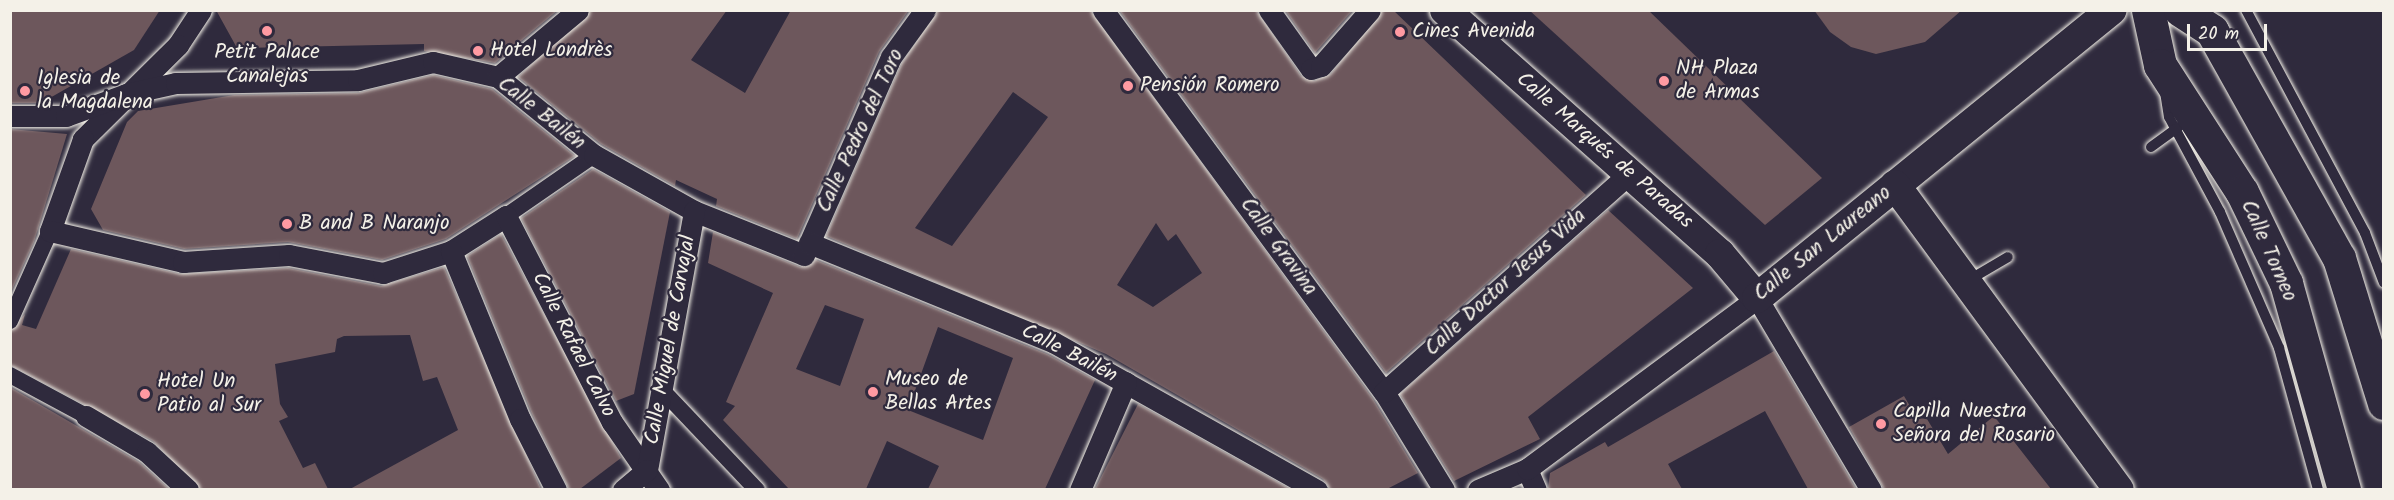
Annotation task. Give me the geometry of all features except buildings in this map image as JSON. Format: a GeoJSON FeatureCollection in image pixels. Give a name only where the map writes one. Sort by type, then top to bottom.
{"type":"FeatureCollection","features":[{"type":"Feature","properties":{"kind":"main road","name":"Calle Marqués de Paradas"},"geometry":{"type":"LineString","coordinates":[[1445,10],[1720,254],[1757,298]]}},
{"type":"Feature","properties":{"kind":"main road","name":"Calle San Laureano"},"geometry":{"type":"LineString","coordinates":[[1757,298],[2112,10]]}},
{"type":"Feature","properties":{"kind":"main road","name":"Calle Torneo"},"geometry":{"type":"LineString","coordinates":[[2148,10],[2160,65],[2185,123],[2242,192],[2286,283],[2344,489]]}},
{"type":"Feature","properties":{"kind":"main road"},"geometry":{"type":"LineString","coordinates":[[2180,10],[2212,31],[2339,258],[2384,403]]}},
{"type":"Feature","properties":{"kind":"main road"},"geometry":{"type":"LineString","coordinates":[[1895,186],[1963,284],[2119,489]]}},
{"type":"Feature","properties":{"kind":"street"},"geometry":{"type":"LineString","coordinates":[[10,321],[50,231],[83,139],[178,45],[201,10]]}},
{"type":"Feature","properties":{"kind":"street"},"geometry":{"type":"LineString","coordinates":[[498,77],[578,10]]}},
{"type":"Feature","properties":{"kind":"street","name":"Calle Pedro del Toro"},"geometry":{"type":"LineString","coordinates":[[806,249],[891,57],[925,10]]}},
{"type":"Feature","properties":{"kind":"street","name":"Calle Gravina"},"geometry":{"type":"LineString","coordinates":[[1103,10],[1383,392],[1444,489]]}},
{"type":"Feature","properties":{"kind":"street"},"geometry":{"type":"LineString","coordinates":[[1269,10],[1311,69],[1321,66],[1370,10]]}},
{"type":"Feature","properties":{"kind":"street","name":"Calle Bailén"},"geometry":{"type":"LineString","coordinates":[[10,116],[66,116],[126,94],[176,83],[358,80],[433,62],[498,77],[594,155],[694,211],[806,249],[1053,342],[1317,489]]}},
{"type":"Feature","properties":{"kind":"street"},"geometry":{"type":"LineString","coordinates":[[50,231],[183,262],[289,255],[383,273],[451,252],[594,155]]}},
{"type":"Feature","properties":{"kind":"street","name":"Calle Doctor Jesus Vida"},"geometry":{"type":"LineString","coordinates":[[1383,392],[1629,174]]}},
{"type":"Feature","properties":{"kind":"street","name":"Calle Miguel de Carvajal"},"geometry":{"type":"LineString","coordinates":[[647,470],[664,392],[694,211]]}},
{"type":"Feature","properties":{"kind":"street","name":"Calle Rafael Calvo"},"geometry":{"type":"LineString","coordinates":[[506,216],[612,422],[659,489]]}},
{"type":"Feature","properties":{"kind":"street"},"geometry":{"type":"LineString","coordinates":[[451,252],[520,419],[556,489]]}},
{"type":"Feature","properties":{"kind":"street"},"geometry":{"type":"LineString","coordinates":[[1757,298],[1871,489]]}},
{"type":"Feature","properties":{"kind":"street","name":"Calle San Laureano"},"geometry":{"type":"LineString","coordinates":[[1478,489],[1527,469],[1757,298]]}},
{"type":"Feature","properties":{"kind":"street"},"geometry":{"type":"LineString","coordinates":[[10,375],[147,452],[188,489]]}},
{"type":"Feature","properties":{"kind":"street"},"geometry":{"type":"LineString","coordinates":[[1080,489],[1126,382]]}},
{"type":"Feature","properties":{"kind":"street"},"geometry":{"type":"LineString","coordinates":[[664,392],[757,489]]}},
{"type":"Feature","properties":{"kind":"street"},"geometry":{"type":"LineString","coordinates":[[1527,469],[1536,489]]}},
{"type":"Feature","properties":{"kind":"street"},"geometry":{"type":"LineString","coordinates":[[622,489],[647,470]]}},
{"type":"Feature","properties":{"kind":"lane"},"geometry":{"type":"LineString","coordinates":[[2246,10],[2365,233],[2384,283]]}},
{"type":"Feature","properties":{"kind":"lane"},"geometry":{"type":"LineString","coordinates":[[2151,147],[2185,123]]}},
{"type":"Feature","properties":{"kind":"lane","name":"Calle Torneo"},"geometry":{"type":"LineString","coordinates":[[2185,123],[2278,348],[2318,489]]}},
{"type":"Feature","properties":{"kind":"lane"},"geometry":{"type":"LineString","coordinates":[[1963,284],[2008,257]]}},
{"type":"Feature","properties":{"kind":"place","name":"Petit Palace Canalejas"},"geometry":{"type":"Point","coordinates":[267,31]}},
{"type":"Feature","properties":{"kind":"place","name":"Cines Avenida"},"geometry":{"type":"Point","coordinates":[1400,32]}},
{"type":"Feature","properties":{"kind":"place","name":"Hotel Londrès"},"geometry":{"type":"Point","coordinates":[478,51]}},
{"type":"Feature","properties":{"kind":"place","name":"NH Plaza de Armas"},"geometry":{"type":"Point","coordinates":[1664,81]}},
{"type":"Feature","properties":{"kind":"place","name":"Pensión Romero"},"geometry":{"type":"Point","coordinates":[1128,86]}},
{"type":"Feature","properties":{"kind":"place","name":"Iglesia de la Magdalena"},"geometry":{"type":"Point","coordinates":[25,91]}},
{"type":"Feature","properties":{"kind":"place","name":"B and B Naranjo"},"geometry":{"type":"Point","coordinates":[287,224]}},
{"type":"Feature","properties":{"kind":"place","name":"Museo de Bellas Artes"},"geometry":{"type":"Point","coordinates":[873,392]}},
{"type":"Feature","properties":{"kind":"place","name":"Hotel Un Patio al Sur"},"geometry":{"type":"Point","coordinates":[145,394]}},
{"type":"Feature","properties":{"kind":"place","name":"Capilla Nuestra Señora del Rosario"},"geometry":{"type":"Point","coordinates":[1881,424]}}]}
